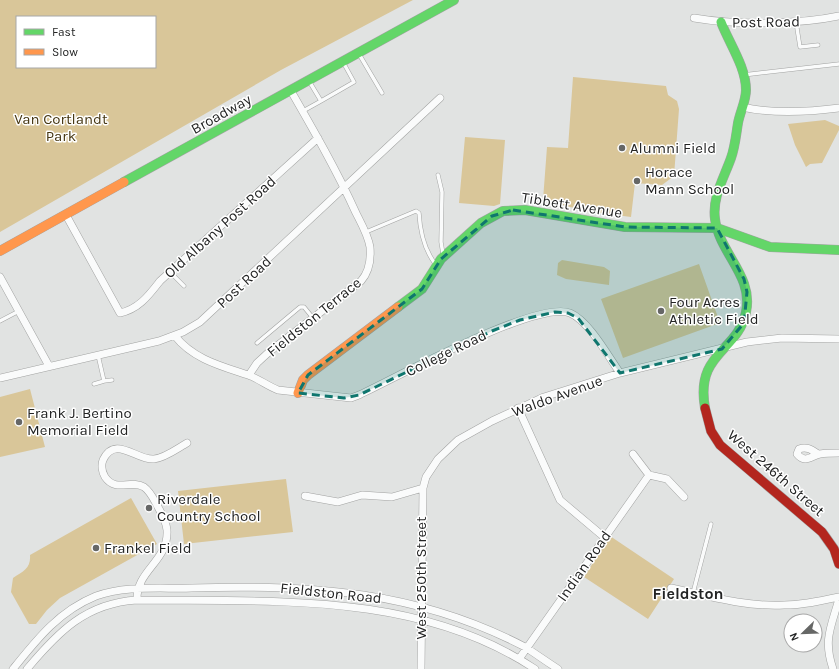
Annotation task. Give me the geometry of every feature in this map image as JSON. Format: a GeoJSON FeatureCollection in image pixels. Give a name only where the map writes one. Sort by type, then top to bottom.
{"type":"FeatureCollection","features":[{"type":"Feature","properties":{"kind":"street","name":"Broadway"},"geometry":{"type":"LineString","coordinates":[[0,251],[454,0]]}},
{"type":"Feature","properties":{"kind":"street","name":"Post Road"},"geometry":{"type":"LineString","coordinates":[[694,18],[721,22],[796,21],[839,16]]}},
{"type":"Feature","properties":{"kind":"street","name":"West 246th Street"},"geometry":{"type":"LineString","coordinates":[[721,22],[742,75],[746,91],[734,150],[718,185],[715,212],[717,228],[744,279],[748,303],[744,323],[712,360],[704,378],[704,403],[708,425],[711,434],[724,449],[822,532],[834,549],[839,564]]}},
{"type":"Feature","properties":{"kind":"street","name":"Fieldston Terrace"},"geometry":{"type":"LineString","coordinates":[[249,375],[269,352],[355,286],[366,275],[370,254],[370,246],[365,233],[344,188],[291,91]]}},
{"type":"Feature","properties":{"kind":"street","name":"Post Road"},"geometry":{"type":"LineString","coordinates":[[0,378],[159,341],[175,336],[200,322],[440,98]]}},
{"type":"Feature","properties":{"kind":"street"},"geometry":{"type":"LineString","coordinates":[[742,107],[785,111],[839,108]]}},
{"type":"Feature","properties":{"kind":"street","name":"Old Albany Post Road"},"geometry":{"type":"LineString","coordinates":[[66,215],[120,313],[127,312],[141,303],[170,272],[318,138]]}},
{"type":"Feature","properties":{"kind":"street","name":"Tibbett Avenue"},"geometry":{"type":"LineString","coordinates":[[298,393],[302,380],[422,289],[430,279],[436,266],[444,257],[481,223],[492,216],[513,210],[625,227],[717,228],[770,246],[839,250]]}},
{"type":"Feature","properties":{"kind":"street"},"geometry":{"type":"LineString","coordinates":[[0,277],[49,366]]}},
{"type":"Feature","properties":{"kind":"street","name":"College Road"},"geometry":{"type":"LineString","coordinates":[[175,336],[187,348],[216,366],[249,375],[273,388],[298,393],[344,398],[359,395],[492,331],[520,320],[555,312],[568,313],[578,318],[589,329],[620,373]]}},
{"type":"Feature","properties":{"kind":"street","name":"Waldo Avenue"},"geometry":{"type":"LineString","coordinates":[[423,488],[426,477],[438,459],[458,440],[518,408],[544,397],[620,373],[747,342],[782,338],[839,339]]}},
{"type":"Feature","properties":{"kind":"street"},"geometry":{"type":"LineString","coordinates":[[518,408],[560,500],[604,537]]}},
{"type":"Feature","properties":{"kind":"street"},"geometry":{"type":"LineString","coordinates":[[137,600],[137,589],[143,577],[164,548],[166,539],[165,523],[148,491],[143,486],[135,484],[121,486],[114,485],[108,481],[104,474],[102,462],[108,453],[116,449],[126,449],[142,458],[156,459],[187,443]]}},
{"type":"Feature","properties":{"kind":"street"},"geometry":{"type":"LineString","coordinates":[[818,454],[839,453]]}},
{"type":"Feature","properties":{"kind":"street"},"geometry":{"type":"LineString","coordinates":[[633,454],[649,475],[667,479],[684,497]]}},
{"type":"Feature","properties":{"kind":"street","name":"Indian Road"},"geometry":{"type":"LineString","coordinates":[[519,658],[649,475]]}},
{"type":"Feature","properties":{"kind":"street"},"geometry":{"type":"LineString","coordinates":[[305,496],[338,502],[362,495],[392,497],[423,488]]}},
{"type":"Feature","properties":{"kind":"street","name":"West 250th Street"},"geometry":{"type":"LineString","coordinates":[[421,669],[420,607],[423,488]]}},
{"type":"Feature","properties":{"kind":"street","name":"Fieldston Road"},"geometry":{"type":"LineString","coordinates":[[13,669],[37,640],[60,616],[85,602],[111,592],[137,589],[227,587],[292,588],[356,593],[420,607],[466,620],[526,648],[558,669]]}},
{"type":"Feature","properties":{"kind":"street"},"geometry":{"type":"LineString","coordinates":[[672,588],[751,604],[802,604],[839,598],[830,626],[828,638],[828,649],[833,669]]}},
{"type":"Feature","properties":{"kind":"street","name":"Fieldston Road"},"geometry":{"type":"LineString","coordinates":[[27,669],[67,626],[90,612],[112,604],[137,600],[305,602],[355,607],[420,619],[461,632],[519,658],[535,669]]}},
{"type":"Feature","properties":{"kind":"street"},"geometry":{"type":"LineString","coordinates":[[37,640],[46,648]]}},
{"type":"Feature","properties":{"kind":"lane"},"geometry":{"type":"LineString","coordinates":[[796,21],[800,47],[818,45]]}},
{"type":"Feature","properties":{"kind":"lane"},"geometry":{"type":"LineString","coordinates":[[358,53],[382,93]]}},
{"type":"Feature","properties":{"kind":"lane"},"geometry":{"type":"LineString","coordinates":[[303,111],[354,82],[343,62]]}},
{"type":"Feature","properties":{"kind":"lane"},"geometry":{"type":"LineString","coordinates":[[742,75],[839,64]]}},
{"type":"Feature","properties":{"kind":"lane"},"geometry":{"type":"LineString","coordinates":[[309,80],[321,101]]}},
{"type":"Feature","properties":{"kind":"lane"},"geometry":{"type":"LineString","coordinates":[[438,176],[442,192],[441,242],[444,257]]}},
{"type":"Feature","properties":{"kind":"lane"},"geometry":{"type":"LineString","coordinates":[[365,233],[416,211],[419,213],[420,230],[432,260],[436,266]]}},
{"type":"Feature","properties":{"kind":"lane"},"geometry":{"type":"LineString","coordinates":[[170,272],[184,286]]}},
{"type":"Feature","properties":{"kind":"lane"},"geometry":{"type":"LineString","coordinates":[[257,342],[300,307],[304,307],[314,318]]}},
{"type":"Feature","properties":{"kind":"lane"},"geometry":{"type":"LineString","coordinates":[[0,321],[19,311]]}},
{"type":"Feature","properties":{"kind":"lane"},"geometry":{"type":"LineString","coordinates":[[98,355],[104,381]]}},
{"type":"Feature","properties":{"kind":"lane"},"geometry":{"type":"LineString","coordinates":[[94,384],[112,380]]}},
{"type":"Feature","properties":{"kind":"lane"},"geometry":{"type":"LineString","coordinates":[[693,593],[711,524]]}},
{"type":"Feature","properties":{"kind":"highlighted area"},"geometry":{"type":"Polygon","coordinates":[[[513,210],[525,210],[625,227],[717,228],[744,279],[747,292],[744,323],[722,349],[620,373],[578,318],[568,313],[555,312],[520,320],[492,331],[359,395],[344,398],[298,393],[308,375],[422,289],[441,259],[492,216],[513,210]]]}},
{"type":"Feature","properties":{"kind":"green space","name":"Van Cortlandt Park"},"geometry":{"type":"Polygon","coordinates":[[[0,0],[413,0],[281,70],[0,232],[0,0]]]}},
{"type":"Feature","properties":{"kind":"green space","name":"Alumni Field"},"geometry":{"type":"Polygon","coordinates":[[[573,77],[666,86],[668,95],[677,101],[679,109],[674,176],[662,185],[635,183],[631,217],[586,211],[543,200],[547,147],[568,148],[573,77]]]}},
{"type":"Feature","properties":{"kind":"green space"},"geometry":{"type":"Polygon","coordinates":[[[825,120],[839,126],[839,130],[822,163],[810,164],[806,167],[795,145],[788,124],[825,120]]]}},
{"type":"Feature","properties":{"kind":"green space"},"geometry":{"type":"Polygon","coordinates":[[[465,137],[505,140],[500,204],[494,206],[459,203],[465,137]]]}},
{"type":"Feature","properties":{"kind":"green space"},"geometry":{"type":"Polygon","coordinates":[[[562,260],[604,267],[610,271],[609,285],[566,279],[557,275],[558,263],[562,260]]]}},
{"type":"Feature","properties":{"kind":"green space","name":"Four Acres Athletic Field"},"geometry":{"type":"Polygon","coordinates":[[[699,264],[720,323],[623,358],[601,299],[699,264]]]}},
{"type":"Feature","properties":{"kind":"green space","name":"Frank J. Bertino Memorial Field"},"geometry":{"type":"Polygon","coordinates":[[[30,389],[45,447],[0,457],[0,397],[30,389]]]}},
{"type":"Feature","properties":{"kind":"green space"},"geometry":{"type":"Polygon","coordinates":[[[286,479],[293,532],[184,544],[178,491],[286,479]]]}},
{"type":"Feature","properties":{"kind":"green space","name":"Frankel Field"},"geometry":{"type":"Polygon","coordinates":[[[131,498],[157,544],[60,598],[47,610],[36,624],[29,624],[11,592],[13,578],[26,569],[29,563],[30,555],[131,498]]]}},
{"type":"Feature","properties":{"kind":"green space"},"geometry":{"type":"Polygon","coordinates":[[[610,536],[674,579],[648,619],[584,577],[610,536]]]}},
{"type":"Feature","properties":{"kind":"traffic: fast"},"geometry":{"type":"LineString","coordinates":[[124,182],[454,0]]}},
{"type":"Feature","properties":{"kind":"traffic: fast"},"geometry":{"type":"LineString","coordinates":[[705,408],[704,389],[706,375],[711,364],[735,336],[742,325],[746,312],[747,299],[741,276],[723,243],[715,219],[715,203],[732,154],[746,90],[740,64],[721,22]]}},
{"type":"Feature","properties":{"kind":"traffic: fast"},"geometry":{"type":"LineString","coordinates":[[398,307],[422,289],[441,259],[481,223],[503,211],[525,210],[625,227],[717,228],[770,247],[839,250]]}},
{"type":"Feature","properties":{"kind":"traffic: slow"},"geometry":{"type":"LineString","coordinates":[[0,251],[124,182]]}},
{"type":"Feature","properties":{"kind":"traffic: slow"},"geometry":{"type":"LineString","coordinates":[[298,393],[303,380],[308,375],[398,307]]}},
{"type":"Feature","properties":{"kind":"traffic: jam"},"geometry":{"type":"LineString","coordinates":[[705,408],[711,431],[720,445],[822,532],[834,549],[839,564]]}},
{"type":"Feature","properties":{"kind":"place","name":"Alumni Field"},"geometry":{"type":"Point","coordinates":[622,148]}},
{"type":"Feature","properties":{"kind":"place","name":"Horace Mann School"},"geometry":{"type":"Point","coordinates":[637,181]}},
{"type":"Feature","properties":{"kind":"place","name":"Four Acres Athletic Field"},"geometry":{"type":"Point","coordinates":[661,311]}},
{"type":"Feature","properties":{"kind":"place","name":"Frank J. Bertino Memorial Field"},"geometry":{"type":"Point","coordinates":[19,422]}},
{"type":"Feature","properties":{"kind":"place","name":"Riverdale Country School"},"geometry":{"type":"Point","coordinates":[149,508]}},
{"type":"Feature","properties":{"kind":"place","name":"Frankel Field"},"geometry":{"type":"Point","coordinates":[96,548]}},
{"type":"Feature","properties":{"kind":"district","name":"Fieldston"},"geometry":{"type":"Point","coordinates":[688,593]}}]}
